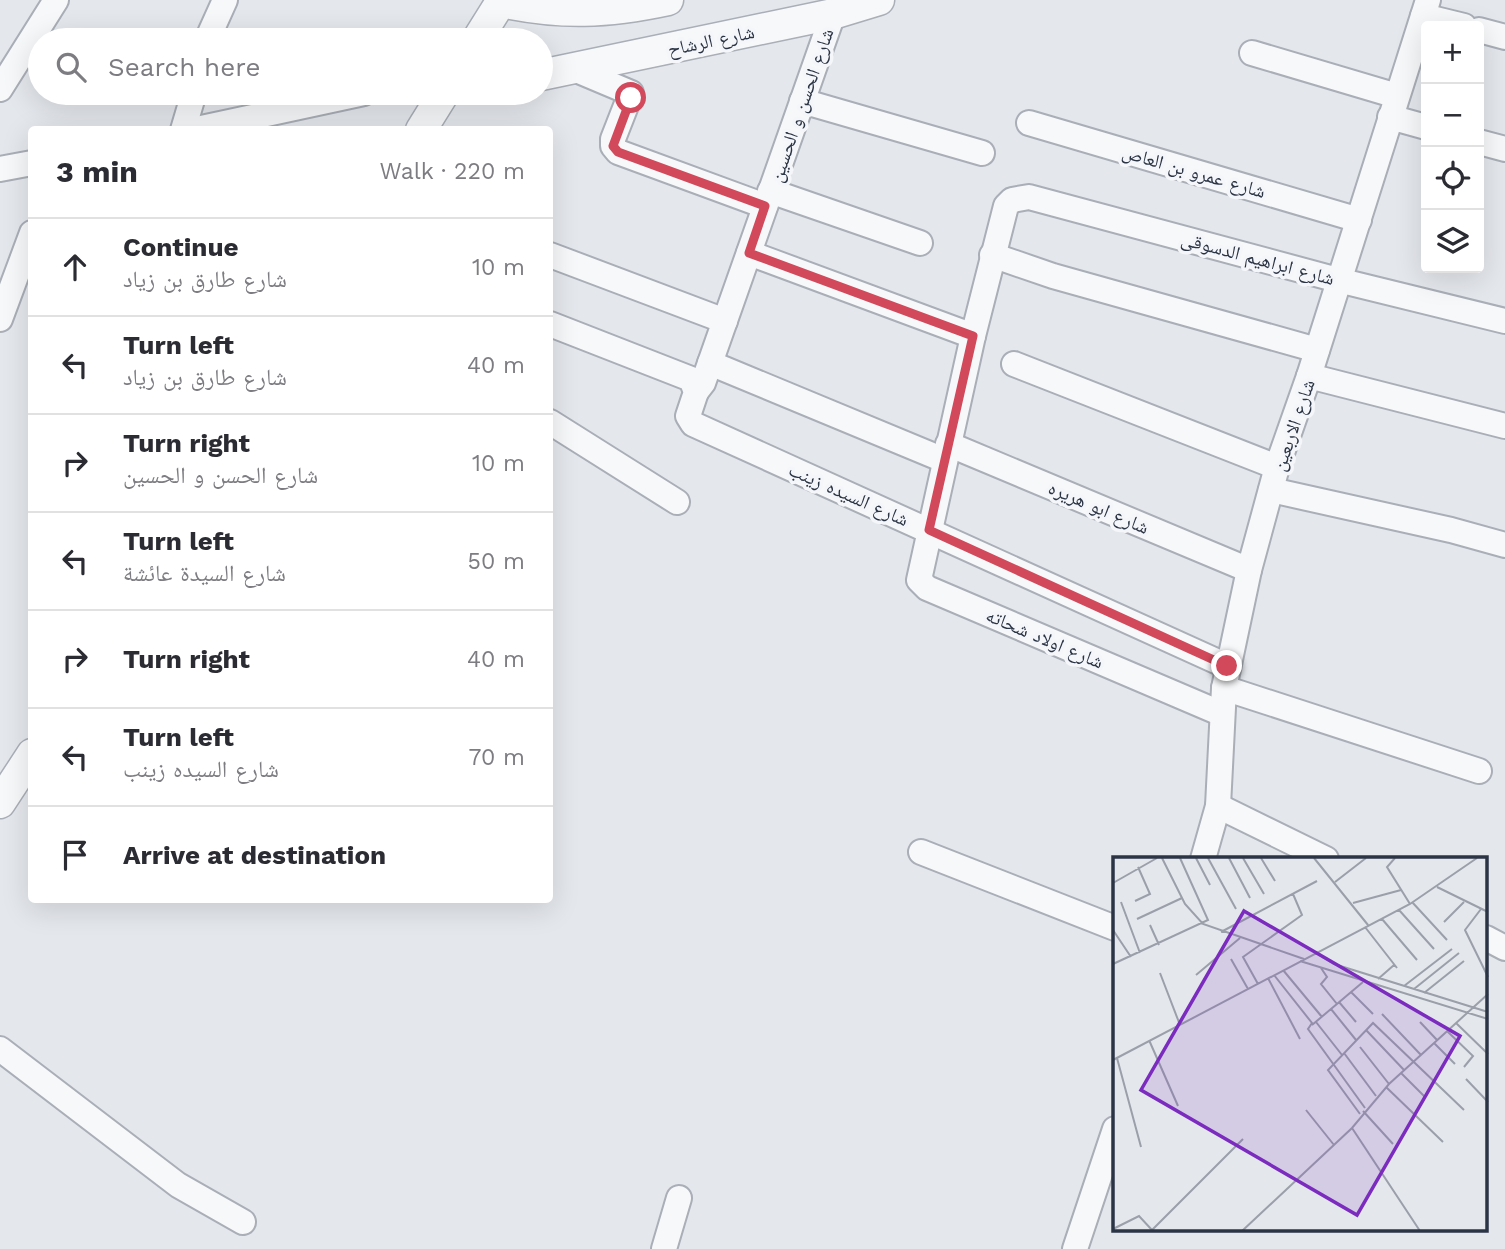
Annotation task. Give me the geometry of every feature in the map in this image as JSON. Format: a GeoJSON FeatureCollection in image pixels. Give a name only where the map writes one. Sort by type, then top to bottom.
{"type":"FeatureCollection","features":[{"type":"Feature","properties":{"kind":"street"},"geometry":{"type":"LineString","coordinates":[[38,28],[56,0]]}},
{"type":"Feature","properties":{"kind":"street"},"geometry":{"type":"LineString","coordinates":[[212,28],[225,0]]}},
{"type":"Feature","properties":{"kind":"street"},"geometry":{"type":"LineString","coordinates":[[485,28],[502,1],[541,10],[584,13],[667,0]]}},
{"type":"Feature","properties":{"kind":"street","name":"شارع الرشاح"},"geometry":{"type":"LineString","coordinates":[[553,73],[833,13],[879,0]]}},
{"type":"Feature","properties":{"kind":"street"},"geometry":{"type":"LineString","coordinates":[[1425,8],[1453,21]]}},
{"type":"Feature","properties":{"kind":"street","name":"شارع الاربعين"},"geometry":{"type":"LineString","coordinates":[[1204,857],[1219,806],[1220,713],[1225,677],[1249,570],[1274,479],[1310,376],[1425,8]]}},
{"type":"Feature","properties":{"kind":"street","name":"شارع الحسن و الحسين"},"geometry":{"type":"LineString","coordinates":[[696,392],[704,383],[833,13]]}},
{"type":"Feature","properties":{"kind":"street"},"geometry":{"type":"LineString","coordinates":[[1484,31],[1505,37]]}},
{"type":"Feature","properties":{"kind":"street"},"geometry":{"type":"LineString","coordinates":[[0,89],[28,44]]}},
{"type":"Feature","properties":{"kind":"street"},"geometry":{"type":"LineString","coordinates":[[1252,53],[1394,106],[1421,124]]}},
{"type":"Feature","properties":{"kind":"street"},"geometry":{"type":"LineString","coordinates":[[574,69],[631,93],[613,139],[613,146],[618,152],[920,243]]}},
{"type":"Feature","properties":{"kind":"street"},"geometry":{"type":"LineString","coordinates":[[802,101],[982,153]]}},
{"type":"Feature","properties":{"kind":"street"},"geometry":{"type":"LineString","coordinates":[[184,126],[190,105]]}},
{"type":"Feature","properties":{"kind":"street"},"geometry":{"type":"LineString","coordinates":[[211,126],[308,105]]}},
{"type":"Feature","properties":{"kind":"street"},"geometry":{"type":"LineString","coordinates":[[424,126],[439,105]]}},
{"type":"Feature","properties":{"kind":"street","name":"شارع عمرو بن العاص"},"geometry":{"type":"LineString","coordinates":[[1029,123],[1359,220]]}},
{"type":"Feature","properties":{"kind":"street"},"geometry":{"type":"LineString","coordinates":[[1484,143],[1505,149]]}},
{"type":"Feature","properties":{"kind":"street"},"geometry":{"type":"LineString","coordinates":[[0,169],[28,164]]}},
{"type":"Feature","properties":{"kind":"street","name":"شارع ابراهيم الدسوقى"},"geometry":{"type":"LineString","coordinates":[[1012,200],[1029,197],[1338,280],[1505,321]]}},
{"type":"Feature","properties":{"kind":"street","name":"شارع اولاد شحاته"},"geometry":{"type":"LineString","coordinates":[[1012,200],[1003,214],[992,255],[918,574],[927,588],[1220,713]]}},
{"type":"Feature","properties":{"kind":"street"},"geometry":{"type":"LineString","coordinates":[[0,318],[28,244]]}},
{"type":"Feature","properties":{"kind":"street"},"geometry":{"type":"LineString","coordinates":[[749,253],[973,336]]}},
{"type":"Feature","properties":{"kind":"street"},"geometry":{"type":"LineString","coordinates":[[992,255],[1053,276],[1317,350]]}},
{"type":"Feature","properties":{"kind":"street"},"geometry":{"type":"LineString","coordinates":[[553,256],[725,320]]}},
{"type":"Feature","properties":{"kind":"street"},"geometry":{"type":"LineString","coordinates":[[553,325],[691,379],[696,392]]}},
{"type":"Feature","properties":{"kind":"street","name":"شارع ابو هريره"},"geometry":{"type":"LineString","coordinates":[[710,363],[1249,570]]}},
{"type":"Feature","properties":{"kind":"street"},"geometry":{"type":"LineString","coordinates":[[1014,364],[1274,479],[1505,545]]}},
{"type":"Feature","properties":{"kind":"street"},"geometry":{"type":"LineString","coordinates":[[1310,376],[1505,426]]}},
{"type":"Feature","properties":{"kind":"street","name":"شارع السيده زينب"},"geometry":{"type":"LineString","coordinates":[[696,392],[688,416],[690,422],[929,530],[1225,677],[1479,771]]}},
{"type":"Feature","properties":{"kind":"street"},"geometry":{"type":"LineString","coordinates":[[553,424],[677,502]]}},
{"type":"Feature","properties":{"kind":"street"},"geometry":{"type":"LineString","coordinates":[[3,793],[28,759]]}},
{"type":"Feature","properties":{"kind":"street"},"geometry":{"type":"LineString","coordinates":[[1219,806],[1322,857]]}},
{"type":"Feature","properties":{"kind":"street"},"geometry":{"type":"LineString","coordinates":[[921,852],[1113,927]]}},
{"type":"Feature","properties":{"kind":"street"},"geometry":{"type":"LineString","coordinates":[[1488,939],[1505,948]]}},
{"type":"Feature","properties":{"kind":"street"},"geometry":{"type":"LineString","coordinates":[[0,1049],[151,1166],[243,1222]]}},
{"type":"Feature","properties":{"kind":"street"},"geometry":{"type":"LineString","coordinates":[[1075,1249],[1113,1135]]}},
{"type":"Feature","properties":{"kind":"street"},"geometry":{"type":"LineString","coordinates":[[664,1249],[679,1198]]}},
{"type":"Feature","properties":{"kind":"route"},"geometry":{"type":"LineString","coordinates":[[631,98],[613,139],[613,146],[618,152],[765,206],[749,253],[973,336],[929,530],[1227,666]]}}]}
